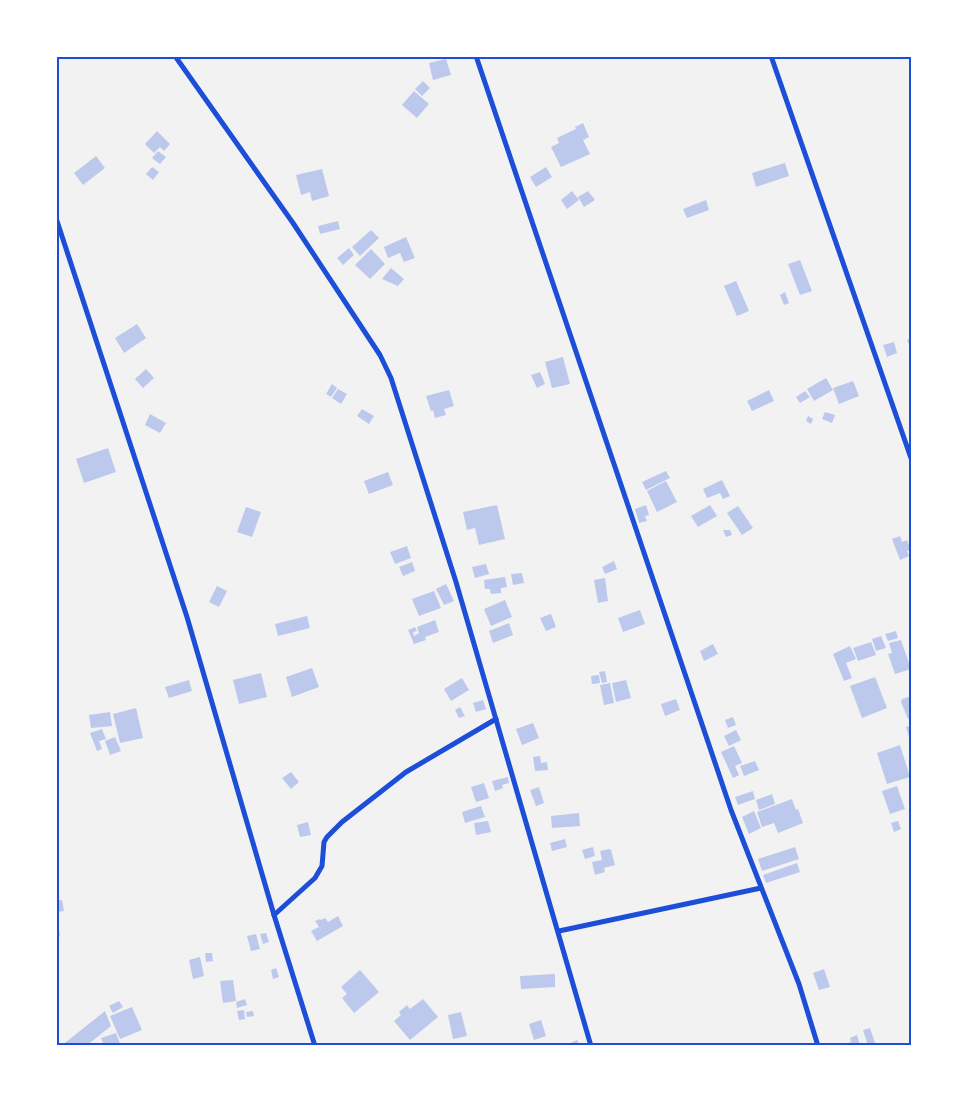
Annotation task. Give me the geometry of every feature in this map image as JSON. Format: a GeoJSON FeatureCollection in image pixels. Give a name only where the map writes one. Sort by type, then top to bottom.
{"type":"FeatureCollection","features":[{"type":"Feature","properties":{"kind":"street"},"geometry":{"type":"LineString","coordinates":[[175,56],[293,223],[380,355],[391,378],[456,582],[591,1046]]}},
{"type":"Feature","properties":{"kind":"street"},"geometry":{"type":"LineString","coordinates":[[476,56],[731,810],[799,984],[818,1046]]}},
{"type":"Feature","properties":{"kind":"street"},"geometry":{"type":"LineString","coordinates":[[771,56],[912,461]]}},
{"type":"Feature","properties":{"kind":"street"},"geometry":{"type":"LineString","coordinates":[[56,218],[187,618],[274,915],[315,1046]]}},
{"type":"Feature","properties":{"kind":"street"},"geometry":{"type":"LineString","coordinates":[[274,915],[319,873],[322,866],[326,837],[342,822],[406,772],[496,719]]}},
{"type":"Feature","properties":{"kind":"street"},"geometry":{"type":"LineString","coordinates":[[559,931],[761,888]]}},
{"type":"Feature","properties":{"kind":"building"},"geometry":{"type":"Polygon","coordinates":[[[446,59],[451,75],[433,80],[429,63],[446,59]]]}},
{"type":"Feature","properties":{"kind":"building"},"geometry":{"type":"Polygon","coordinates":[[[423,81],[430,88],[422,96],[415,89],[423,81]]]}},
{"type":"Feature","properties":{"kind":"building"},"geometry":{"type":"Polygon","coordinates":[[[414,91],[429,104],[417,118],[402,105],[414,91]]]}},
{"type":"Feature","properties":{"kind":"building"},"geometry":{"type":"Polygon","coordinates":[[[583,123],[589,137],[583,140],[590,154],[561,167],[551,147],[559,143],[557,138],[576,129],[575,127],[583,123]]]}},
{"type":"Feature","properties":{"kind":"building"},"geometry":{"type":"Polygon","coordinates":[[[157,131],[170,144],[164,151],[160,147],[154,153],[145,144],[157,131]]]}},
{"type":"Feature","properties":{"kind":"building"},"geometry":{"type":"Polygon","coordinates":[[[158,151],[166,157],[160,164],[152,158],[158,151]]]}},
{"type":"Feature","properties":{"kind":"building"},"geometry":{"type":"Polygon","coordinates":[[[96,156],[105,168],[83,185],[74,173],[96,156]]]}},
{"type":"Feature","properties":{"kind":"building"},"geometry":{"type":"Polygon","coordinates":[[[785,163],[789,176],[756,187],[752,173],[785,163]]]}},
{"type":"Feature","properties":{"kind":"building"},"geometry":{"type":"Polygon","coordinates":[[[152,167],[159,172],[153,180],[146,174],[152,167]]]}},
{"type":"Feature","properties":{"kind":"building"},"geometry":{"type":"Polygon","coordinates":[[[546,167],[552,177],[536,187],[530,177],[546,167]]]}},
{"type":"Feature","properties":{"kind":"building"},"geometry":{"type":"Polygon","coordinates":[[[322,169],[329,196],[312,201],[310,192],[301,195],[296,175],[322,169]]]}},
{"type":"Feature","properties":{"kind":"building"},"geometry":{"type":"Polygon","coordinates":[[[572,191],[579,200],[567,209],[561,200],[572,191]]]}},
{"type":"Feature","properties":{"kind":"building"},"geometry":{"type":"Polygon","coordinates":[[[588,191],[595,200],[584,207],[578,197],[588,191]]]}},
{"type":"Feature","properties":{"kind":"building"},"geometry":{"type":"Polygon","coordinates":[[[706,200],[709,210],[687,218],[683,209],[706,200]]]}},
{"type":"Feature","properties":{"kind":"building"},"geometry":{"type":"Polygon","coordinates":[[[338,221],[340,229],[320,234],[318,226],[338,221]]]}},
{"type":"Feature","properties":{"kind":"building"},"geometry":{"type":"Polygon","coordinates":[[[371,230],[379,238],[360,256],[352,247],[371,230]]]}},
{"type":"Feature","properties":{"kind":"building"},"geometry":{"type":"Polygon","coordinates":[[[406,237],[415,258],[404,262],[400,253],[388,258],[384,247],[406,237]]]}},
{"type":"Feature","properties":{"kind":"building"},"geometry":{"type":"Polygon","coordinates":[[[349,248],[354,255],[343,265],[337,258],[349,248]]]}},
{"type":"Feature","properties":{"kind":"building"},"geometry":{"type":"Polygon","coordinates":[[[371,249],[385,264],[370,279],[355,265],[371,249]]]}},
{"type":"Feature","properties":{"kind":"building"},"geometry":{"type":"Polygon","coordinates":[[[800,260],[812,291],[800,295],[788,264],[800,260]]]}},
{"type":"Feature","properties":{"kind":"building"},"geometry":{"type":"Polygon","coordinates":[[[391,268],[404,279],[398,286],[382,279],[391,268]]]}},
{"type":"Feature","properties":{"kind":"building"},"geometry":{"type":"Polygon","coordinates":[[[736,281],[749,311],[737,316],[724,286],[736,281]]]}},
{"type":"Feature","properties":{"kind":"building"},"geometry":{"type":"Polygon","coordinates":[[[785,292],[789,303],[784,305],[780,295],[785,292]]]}},
{"type":"Feature","properties":{"kind":"building"},"geometry":{"type":"Polygon","coordinates":[[[137,324],[146,338],[124,353],[115,338],[137,324]]]}},
{"type":"Feature","properties":{"kind":"building"},"geometry":{"type":"Polygon","coordinates":[[[912,338],[912,351],[907,340],[912,338]]]}},
{"type":"Feature","properties":{"kind":"building"},"geometry":{"type":"Polygon","coordinates":[[[894,342],[897,353],[887,357],[883,345],[894,342]]]}},
{"type":"Feature","properties":{"kind":"building"},"geometry":{"type":"Polygon","coordinates":[[[563,357],[570,384],[552,388],[545,362],[563,357]]]}},
{"type":"Feature","properties":{"kind":"building"},"geometry":{"type":"Polygon","coordinates":[[[146,369],[154,378],[143,388],[135,379],[146,369]]]}},
{"type":"Feature","properties":{"kind":"building"},"geometry":{"type":"Polygon","coordinates":[[[540,372],[545,384],[537,388],[531,375],[540,372]]]}},
{"type":"Feature","properties":{"kind":"building"},"geometry":{"type":"Polygon","coordinates":[[[826,378],[833,390],[814,401],[807,389],[826,378]]]}},
{"type":"Feature","properties":{"kind":"building"},"geometry":{"type":"Polygon","coordinates":[[[853,381],[859,396],[839,404],[833,388],[853,381]]]}},
{"type":"Feature","properties":{"kind":"building"},"geometry":{"type":"Polygon","coordinates":[[[332,384],[337,388],[331,397],[326,394],[332,384]]]}},
{"type":"Feature","properties":{"kind":"building"},"geometry":{"type":"Polygon","coordinates":[[[338,389],[347,394],[341,404],[332,398],[338,389]]]}},
{"type":"Feature","properties":{"kind":"building"},"geometry":{"type":"Polygon","coordinates":[[[449,390],[454,406],[444,409],[446,415],[435,418],[426,396],[449,390]]]}},
{"type":"Feature","properties":{"kind":"building"},"geometry":{"type":"Polygon","coordinates":[[[769,390],[774,401],[752,411],[747,401],[769,390]]]}},
{"type":"Feature","properties":{"kind":"building"},"geometry":{"type":"Polygon","coordinates":[[[805,391],[810,397],[800,403],[796,397],[805,391]]]}},
{"type":"Feature","properties":{"kind":"building"},"geometry":{"type":"Polygon","coordinates":[[[362,409],[374,416],[369,424],[357,416],[362,409]]]}},
{"type":"Feature","properties":{"kind":"building"},"geometry":{"type":"Polygon","coordinates":[[[825,412],[835,415],[832,423],[822,419],[825,412]]]}},
{"type":"Feature","properties":{"kind":"building"},"geometry":{"type":"Polygon","coordinates":[[[150,414],[166,423],[160,433],[145,425],[150,414]]]}},
{"type":"Feature","properties":{"kind":"building"},"geometry":{"type":"Polygon","coordinates":[[[808,416],[813,419],[811,424],[806,421],[808,416]]]}},
{"type":"Feature","properties":{"kind":"building"},"geometry":{"type":"Polygon","coordinates":[[[108,448],[116,472],[84,483],[76,459],[108,448]]]}},
{"type":"Feature","properties":{"kind":"building"},"geometry":{"type":"Polygon","coordinates":[[[666,471],[670,478],[646,490],[642,482],[666,471]]]}},
{"type":"Feature","properties":{"kind":"building"},"geometry":{"type":"Polygon","coordinates":[[[388,472],[393,485],[369,494],[364,481],[388,472]]]}},
{"type":"Feature","properties":{"kind":"building"},"geometry":{"type":"Polygon","coordinates":[[[722,480],[730,496],[723,499],[720,493],[707,498],[703,489],[722,480]]]}},
{"type":"Feature","properties":{"kind":"building"},"geometry":{"type":"Polygon","coordinates":[[[666,481],[677,502],[657,512],[647,491],[666,481]]]}},
{"type":"Feature","properties":{"kind":"building"},"geometry":{"type":"Polygon","coordinates":[[[497,505],[505,539],[479,545],[475,528],[467,530],[463,512],[497,505]]]}},
{"type":"Feature","properties":{"kind":"building"},"geometry":{"type":"Polygon","coordinates":[[[646,505],[649,515],[645,516],[647,521],[639,523],[635,509],[646,505]]]}},
{"type":"Feature","properties":{"kind":"building"},"geometry":{"type":"Polygon","coordinates":[[[710,505],[717,516],[698,527],[691,516],[710,505]]]}},
{"type":"Feature","properties":{"kind":"building"},"geometry":{"type":"Polygon","coordinates":[[[738,506],[753,528],[742,535],[727,513],[738,506]]]}},
{"type":"Feature","properties":{"kind":"building"},"geometry":{"type":"Polygon","coordinates":[[[246,507],[261,512],[252,537],[237,532],[246,507]]]}},
{"type":"Feature","properties":{"kind":"building"},"geometry":{"type":"Polygon","coordinates":[[[723,530],[730,530],[732,535],[726,537],[723,530]]]}},
{"type":"Feature","properties":{"kind":"building"},"geometry":{"type":"Polygon","coordinates":[[[900,536],[902,542],[907,540],[911,550],[907,551],[909,556],[900,560],[892,539],[900,536]]]}},
{"type":"Feature","properties":{"kind":"building"},"geometry":{"type":"Polygon","coordinates":[[[407,546],[411,558],[395,564],[390,552],[407,546]]]}},
{"type":"Feature","properties":{"kind":"building"},"geometry":{"type":"Polygon","coordinates":[[[614,561],[617,569],[605,574],[602,567],[614,561]]]}},
{"type":"Feature","properties":{"kind":"building"},"geometry":{"type":"Polygon","coordinates":[[[412,562],[415,571],[403,576],[399,567],[412,562]]]}},
{"type":"Feature","properties":{"kind":"building"},"geometry":{"type":"Polygon","coordinates":[[[486,564],[489,574],[475,578],[472,567],[486,564]]]}},
{"type":"Feature","properties":{"kind":"building"},"geometry":{"type":"Polygon","coordinates":[[[522,573],[524,583],[513,585],[511,574],[522,573]]]}},
{"type":"Feature","properties":{"kind":"building"},"geometry":{"type":"Polygon","coordinates":[[[505,577],[507,587],[501,588],[501,593],[491,594],[490,589],[485,589],[484,580],[505,577]]]}},
{"type":"Feature","properties":{"kind":"building"},"geometry":{"type":"Polygon","coordinates":[[[605,578],[608,601],[598,603],[594,580],[605,578]]]}},
{"type":"Feature","properties":{"kind":"building"},"geometry":{"type":"Polygon","coordinates":[[[446,584],[454,601],[444,605],[436,589],[446,584]]]}},
{"type":"Feature","properties":{"kind":"building"},"geometry":{"type":"Polygon","coordinates":[[[217,586],[227,591],[219,607],[209,602],[217,586]]]}},
{"type":"Feature","properties":{"kind":"building"},"geometry":{"type":"Polygon","coordinates":[[[434,591],[441,608],[419,616],[412,599],[434,591]]]}},
{"type":"Feature","properties":{"kind":"building"},"geometry":{"type":"Polygon","coordinates":[[[505,600],[512,617],[491,626],[484,609],[505,600]]]}},
{"type":"Feature","properties":{"kind":"building"},"geometry":{"type":"Polygon","coordinates":[[[640,610],[645,624],[623,632],[618,618],[640,610]]]}},
{"type":"Feature","properties":{"kind":"building"},"geometry":{"type":"Polygon","coordinates":[[[551,614],[556,627],[546,631],[540,618],[551,614]]]}},
{"type":"Feature","properties":{"kind":"building"},"geometry":{"type":"Polygon","coordinates":[[[307,616],[310,628],[278,636],[275,624],[307,616]]]}},
{"type":"Feature","properties":{"kind":"building"},"geometry":{"type":"Polygon","coordinates":[[[435,620],[439,632],[425,637],[426,640],[414,644],[408,630],[415,627],[417,631],[413,632],[414,636],[419,633],[417,627],[435,620]]]}},
{"type":"Feature","properties":{"kind":"building"},"geometry":{"type":"Polygon","coordinates":[[[509,623],[513,635],[493,643],[489,631],[509,623]]]}},
{"type":"Feature","properties":{"kind":"building"},"geometry":{"type":"Polygon","coordinates":[[[896,631],[898,638],[888,641],[885,634],[896,631]]]}},
{"type":"Feature","properties":{"kind":"building"},"geometry":{"type":"Polygon","coordinates":[[[881,636],[886,648],[876,651],[872,639],[881,636]]]}},
{"type":"Feature","properties":{"kind":"building"},"geometry":{"type":"Polygon","coordinates":[[[901,640],[911,669],[895,674],[888,654],[892,653],[889,643],[901,640]]]}},
{"type":"Feature","properties":{"kind":"building"},"geometry":{"type":"Polygon","coordinates":[[[871,642],[876,655],[858,661],[853,648],[871,642]]]}},
{"type":"Feature","properties":{"kind":"building"},"geometry":{"type":"Polygon","coordinates":[[[713,644],[718,654],[704,661],[700,651],[713,644]]]}},
{"type":"Feature","properties":{"kind":"building"},"geometry":{"type":"Polygon","coordinates":[[[850,646],[856,659],[846,663],[852,678],[844,681],[833,654],[850,646]]]}},
{"type":"Feature","properties":{"kind":"building"},"geometry":{"type":"Polygon","coordinates":[[[312,668],[319,687],[292,697],[286,677],[312,668]]]}},
{"type":"Feature","properties":{"kind":"building"},"geometry":{"type":"Polygon","coordinates":[[[605,671],[607,682],[602,683],[599,672],[605,671]]]}},
{"type":"Feature","properties":{"kind":"building"},"geometry":{"type":"Polygon","coordinates":[[[261,673],[267,697],[239,704],[233,680],[261,673]]]}},
{"type":"Feature","properties":{"kind":"building"},"geometry":{"type":"Polygon","coordinates":[[[599,675],[600,683],[592,684],[591,676],[599,675]]]}},
{"type":"Feature","properties":{"kind":"building"},"geometry":{"type":"Polygon","coordinates":[[[875,677],[887,708],[862,718],[850,686],[875,677]]]}},
{"type":"Feature","properties":{"kind":"building"},"geometry":{"type":"Polygon","coordinates":[[[462,678],[469,690],[451,701],[444,689],[462,678]]]}},
{"type":"Feature","properties":{"kind":"building"},"geometry":{"type":"Polygon","coordinates":[[[189,680],[192,691],[169,698],[165,687],[189,680]]]}},
{"type":"Feature","properties":{"kind":"building"},"geometry":{"type":"Polygon","coordinates":[[[626,680],[631,698],[616,702],[612,683],[626,680]]]}},
{"type":"Feature","properties":{"kind":"building"},"geometry":{"type":"Polygon","coordinates":[[[610,683],[614,703],[604,705],[600,685],[610,683]]]}},
{"type":"Feature","properties":{"kind":"building"},"geometry":{"type":"Polygon","coordinates":[[[909,697],[912,707],[912,718],[908,719],[901,702],[902,699],[909,697]]]}},
{"type":"Feature","properties":{"kind":"building"},"geometry":{"type":"Polygon","coordinates":[[[676,699],[680,710],[665,716],[661,704],[676,699]]]}},
{"type":"Feature","properties":{"kind":"building"},"geometry":{"type":"Polygon","coordinates":[[[483,700],[486,709],[476,712],[473,703],[483,700]]]}},
{"type":"Feature","properties":{"kind":"building"},"geometry":{"type":"Polygon","coordinates":[[[460,707],[465,716],[459,718],[455,710],[460,707]]]}},
{"type":"Feature","properties":{"kind":"building"},"geometry":{"type":"Polygon","coordinates":[[[136,708],[143,738],[120,743],[113,714],[136,708]]]}},
{"type":"Feature","properties":{"kind":"building"},"geometry":{"type":"Polygon","coordinates":[[[110,712],[112,726],[91,728],[89,715],[110,712]]]}},
{"type":"Feature","properties":{"kind":"building"},"geometry":{"type":"Polygon","coordinates":[[[733,717],[736,725],[728,728],[725,720],[733,717]]]}},
{"type":"Feature","properties":{"kind":"building"},"geometry":{"type":"Polygon","coordinates":[[[533,723],[539,738],[522,745],[516,729],[533,723]]]}},
{"type":"Feature","properties":{"kind":"building"},"geometry":{"type":"Polygon","coordinates":[[[912,725],[912,739],[910,740],[906,727],[912,725]]]}},
{"type":"Feature","properties":{"kind":"building"},"geometry":{"type":"Polygon","coordinates":[[[102,729],[106,739],[99,741],[102,749],[97,751],[90,733],[102,729]]]}},
{"type":"Feature","properties":{"kind":"building"},"geometry":{"type":"Polygon","coordinates":[[[736,730],[741,740],[729,746],[724,736],[736,730]]]}},
{"type":"Feature","properties":{"kind":"building"},"geometry":{"type":"Polygon","coordinates":[[[115,737],[121,751],[110,755],[105,741],[115,737]]]}},
{"type":"Feature","properties":{"kind":"building"},"geometry":{"type":"Polygon","coordinates":[[[900,745],[910,777],[887,784],[877,753],[900,745]]]}},
{"type":"Feature","properties":{"kind":"building"},"geometry":{"type":"Polygon","coordinates":[[[734,746],[742,763],[735,766],[739,775],[733,778],[721,752],[734,746]]]}},
{"type":"Feature","properties":{"kind":"building"},"geometry":{"type":"Polygon","coordinates":[[[540,756],[541,763],[547,762],[548,770],[535,771],[533,757],[540,756]]]}},
{"type":"Feature","properties":{"kind":"building"},"geometry":{"type":"Polygon","coordinates":[[[755,761],[759,770],[744,776],[740,766],[755,761]]]}},
{"type":"Feature","properties":{"kind":"building"},"geometry":{"type":"Polygon","coordinates":[[[291,772],[299,782],[291,789],[282,778],[291,772]]]}},
{"type":"Feature","properties":{"kind":"building"},"geometry":{"type":"Polygon","coordinates":[[[508,777],[509,783],[502,785],[503,788],[495,791],[492,781],[508,777]]]}},
{"type":"Feature","properties":{"kind":"building"},"geometry":{"type":"Polygon","coordinates":[[[484,783],[489,798],[476,802],[471,787],[484,783]]]}},
{"type":"Feature","properties":{"kind":"building"},"geometry":{"type":"Polygon","coordinates":[[[897,786],[905,809],[890,814],[882,791],[897,786]]]}},
{"type":"Feature","properties":{"kind":"building"},"geometry":{"type":"Polygon","coordinates":[[[539,787],[544,803],[536,806],[530,790],[539,787]]]}},
{"type":"Feature","properties":{"kind":"building"},"geometry":{"type":"Polygon","coordinates":[[[753,791],[755,799],[738,805],[735,797],[753,791]]]}},
{"type":"Feature","properties":{"kind":"building"},"geometry":{"type":"Polygon","coordinates":[[[772,794],[775,804],[759,810],[756,800],[772,794]]]}},
{"type":"Feature","properties":{"kind":"building"},"geometry":{"type":"Polygon","coordinates":[[[792,799],[803,823],[778,833],[774,823],[762,827],[757,812],[792,799]]]}},
{"type":"Feature","properties":{"kind":"building"},"geometry":{"type":"Polygon","coordinates":[[[481,806],[485,817],[465,823],[462,812],[481,806]]]}},
{"type":"Feature","properties":{"kind":"building"},"geometry":{"type":"Polygon","coordinates":[[[754,811],[761,828],[749,834],[742,817],[754,811]]]}},
{"type":"Feature","properties":{"kind":"building"},"geometry":{"type":"Polygon","coordinates":[[[579,813],[580,826],[552,828],[551,816],[579,813]]]}},
{"type":"Feature","properties":{"kind":"building"},"geometry":{"type":"Polygon","coordinates":[[[488,821],[491,832],[476,835],[474,823],[488,821]]]}},
{"type":"Feature","properties":{"kind":"building"},"geometry":{"type":"Polygon","coordinates":[[[898,821],[901,829],[894,832],[891,823],[898,821]]]}},
{"type":"Feature","properties":{"kind":"building"},"geometry":{"type":"Polygon","coordinates":[[[308,822],[311,835],[300,837],[297,825],[308,822]]]}},
{"type":"Feature","properties":{"kind":"building"},"geometry":{"type":"Polygon","coordinates":[[[565,839],[567,847],[552,851],[550,843],[565,839]]]}},
{"type":"Feature","properties":{"kind":"building"},"geometry":{"type":"Polygon","coordinates":[[[593,847],[595,856],[585,859],[582,850],[593,847]]]}},
{"type":"Feature","properties":{"kind":"building"},"geometry":{"type":"Polygon","coordinates":[[[795,847],[799,859],[762,871],[758,859],[795,847]]]}},
{"type":"Feature","properties":{"kind":"building"},"geometry":{"type":"Polygon","coordinates":[[[611,850],[615,865],[604,868],[605,872],[595,875],[592,862],[602,860],[600,851],[611,850]]]}},
{"type":"Feature","properties":{"kind":"building"},"geometry":{"type":"Polygon","coordinates":[[[797,863],[800,872],[766,883],[763,875],[797,863]]]}},
{"type":"Feature","properties":{"kind":"building"},"geometry":{"type":"Polygon","coordinates":[[[62,900],[64,911],[56,912],[56,901],[62,900]]]}},
{"type":"Feature","properties":{"kind":"building"},"geometry":{"type":"Polygon","coordinates":[[[338,916],[343,926],[317,941],[311,931],[319,927],[315,921],[325,918],[328,922],[338,916]]]}},
{"type":"Feature","properties":{"kind":"building"},"geometry":{"type":"Polygon","coordinates":[[[56,919],[60,936],[56,937],[56,919]]]}},
{"type":"Feature","properties":{"kind":"building"},"geometry":{"type":"Polygon","coordinates":[[[266,933],[269,942],[263,944],[260,934],[266,933]]]}},
{"type":"Feature","properties":{"kind":"building"},"geometry":{"type":"Polygon","coordinates":[[[256,934],[260,949],[251,951],[247,936],[256,934]]]}},
{"type":"Feature","properties":{"kind":"building"},"geometry":{"type":"Polygon","coordinates":[[[205,953],[212,953],[213,961],[206,962],[205,953]]]}},
{"type":"Feature","properties":{"kind":"building"},"geometry":{"type":"Polygon","coordinates":[[[200,957],[204,976],[193,979],[189,960],[200,957]]]}},
{"type":"Feature","properties":{"kind":"building"},"geometry":{"type":"Polygon","coordinates":[[[276,968],[279,977],[273,979],[271,970],[276,968]]]}},
{"type":"Feature","properties":{"kind":"building"},"geometry":{"type":"Polygon","coordinates":[[[824,969],[830,987],[819,990],[813,973],[824,969]]]}},
{"type":"Feature","properties":{"kind":"building"},"geometry":{"type":"Polygon","coordinates":[[[360,970],[379,992],[354,1013],[342,998],[347,994],[341,987],[360,970]]]}},
{"type":"Feature","properties":{"kind":"building"},"geometry":{"type":"Polygon","coordinates":[[[555,974],[555,987],[521,989],[520,976],[555,974]]]}},
{"type":"Feature","properties":{"kind":"building"},"geometry":{"type":"Polygon","coordinates":[[[233,980],[236,1001],[223,1003],[220,981],[233,980]]]}},
{"type":"Feature","properties":{"kind":"building"},"geometry":{"type":"Polygon","coordinates":[[[245,999],[247,1005],[237,1008],[236,1002],[245,999]]]}},
{"type":"Feature","properties":{"kind":"building"},"geometry":{"type":"Polygon","coordinates":[[[423,999],[438,1017],[410,1040],[394,1021],[401,1015],[399,1012],[407,1005],[410,1009],[423,999]]]}},
{"type":"Feature","properties":{"kind":"building"},"geometry":{"type":"Polygon","coordinates":[[[119,1001],[123,1007],[113,1013],[109,1006],[119,1001]]]}},
{"type":"Feature","properties":{"kind":"building"},"geometry":{"type":"Polygon","coordinates":[[[132,1007],[142,1030],[120,1039],[110,1016],[132,1007]]]}},
{"type":"Feature","properties":{"kind":"building"},"geometry":{"type":"Polygon","coordinates":[[[244,1010],[245,1019],[239,1020],[237,1011],[244,1010]]]}},
{"type":"Feature","properties":{"kind":"building"},"geometry":{"type":"Polygon","coordinates":[[[105,1011],[111,1026],[86,1046],[61,1046],[105,1011]]]}},
{"type":"Feature","properties":{"kind":"building"},"geometry":{"type":"Polygon","coordinates":[[[253,1011],[254,1016],[247,1017],[246,1012],[253,1011]]]}},
{"type":"Feature","properties":{"kind":"building"},"geometry":{"type":"Polygon","coordinates":[[[461,1012],[467,1036],[453,1039],[448,1015],[461,1012]]]}},
{"type":"Feature","properties":{"kind":"building"},"geometry":{"type":"Polygon","coordinates":[[[541,1020],[546,1036],[534,1040],[529,1024],[541,1020]]]}},
{"type":"Feature","properties":{"kind":"building"},"geometry":{"type":"Polygon","coordinates":[[[870,1028],[876,1046],[868,1046],[863,1030],[870,1028]]]}},
{"type":"Feature","properties":{"kind":"building"},"geometry":{"type":"Polygon","coordinates":[[[116,1033],[121,1046],[104,1046],[101,1038],[116,1033]]]}},
{"type":"Feature","properties":{"kind":"building"},"geometry":{"type":"Polygon","coordinates":[[[857,1035],[860,1046],[840,1046],[851,1042],[850,1038],[857,1035]]]}},
{"type":"Feature","properties":{"kind":"building"},"geometry":{"type":"Polygon","coordinates":[[[577,1040],[580,1046],[565,1046],[577,1040]]]}}]}
